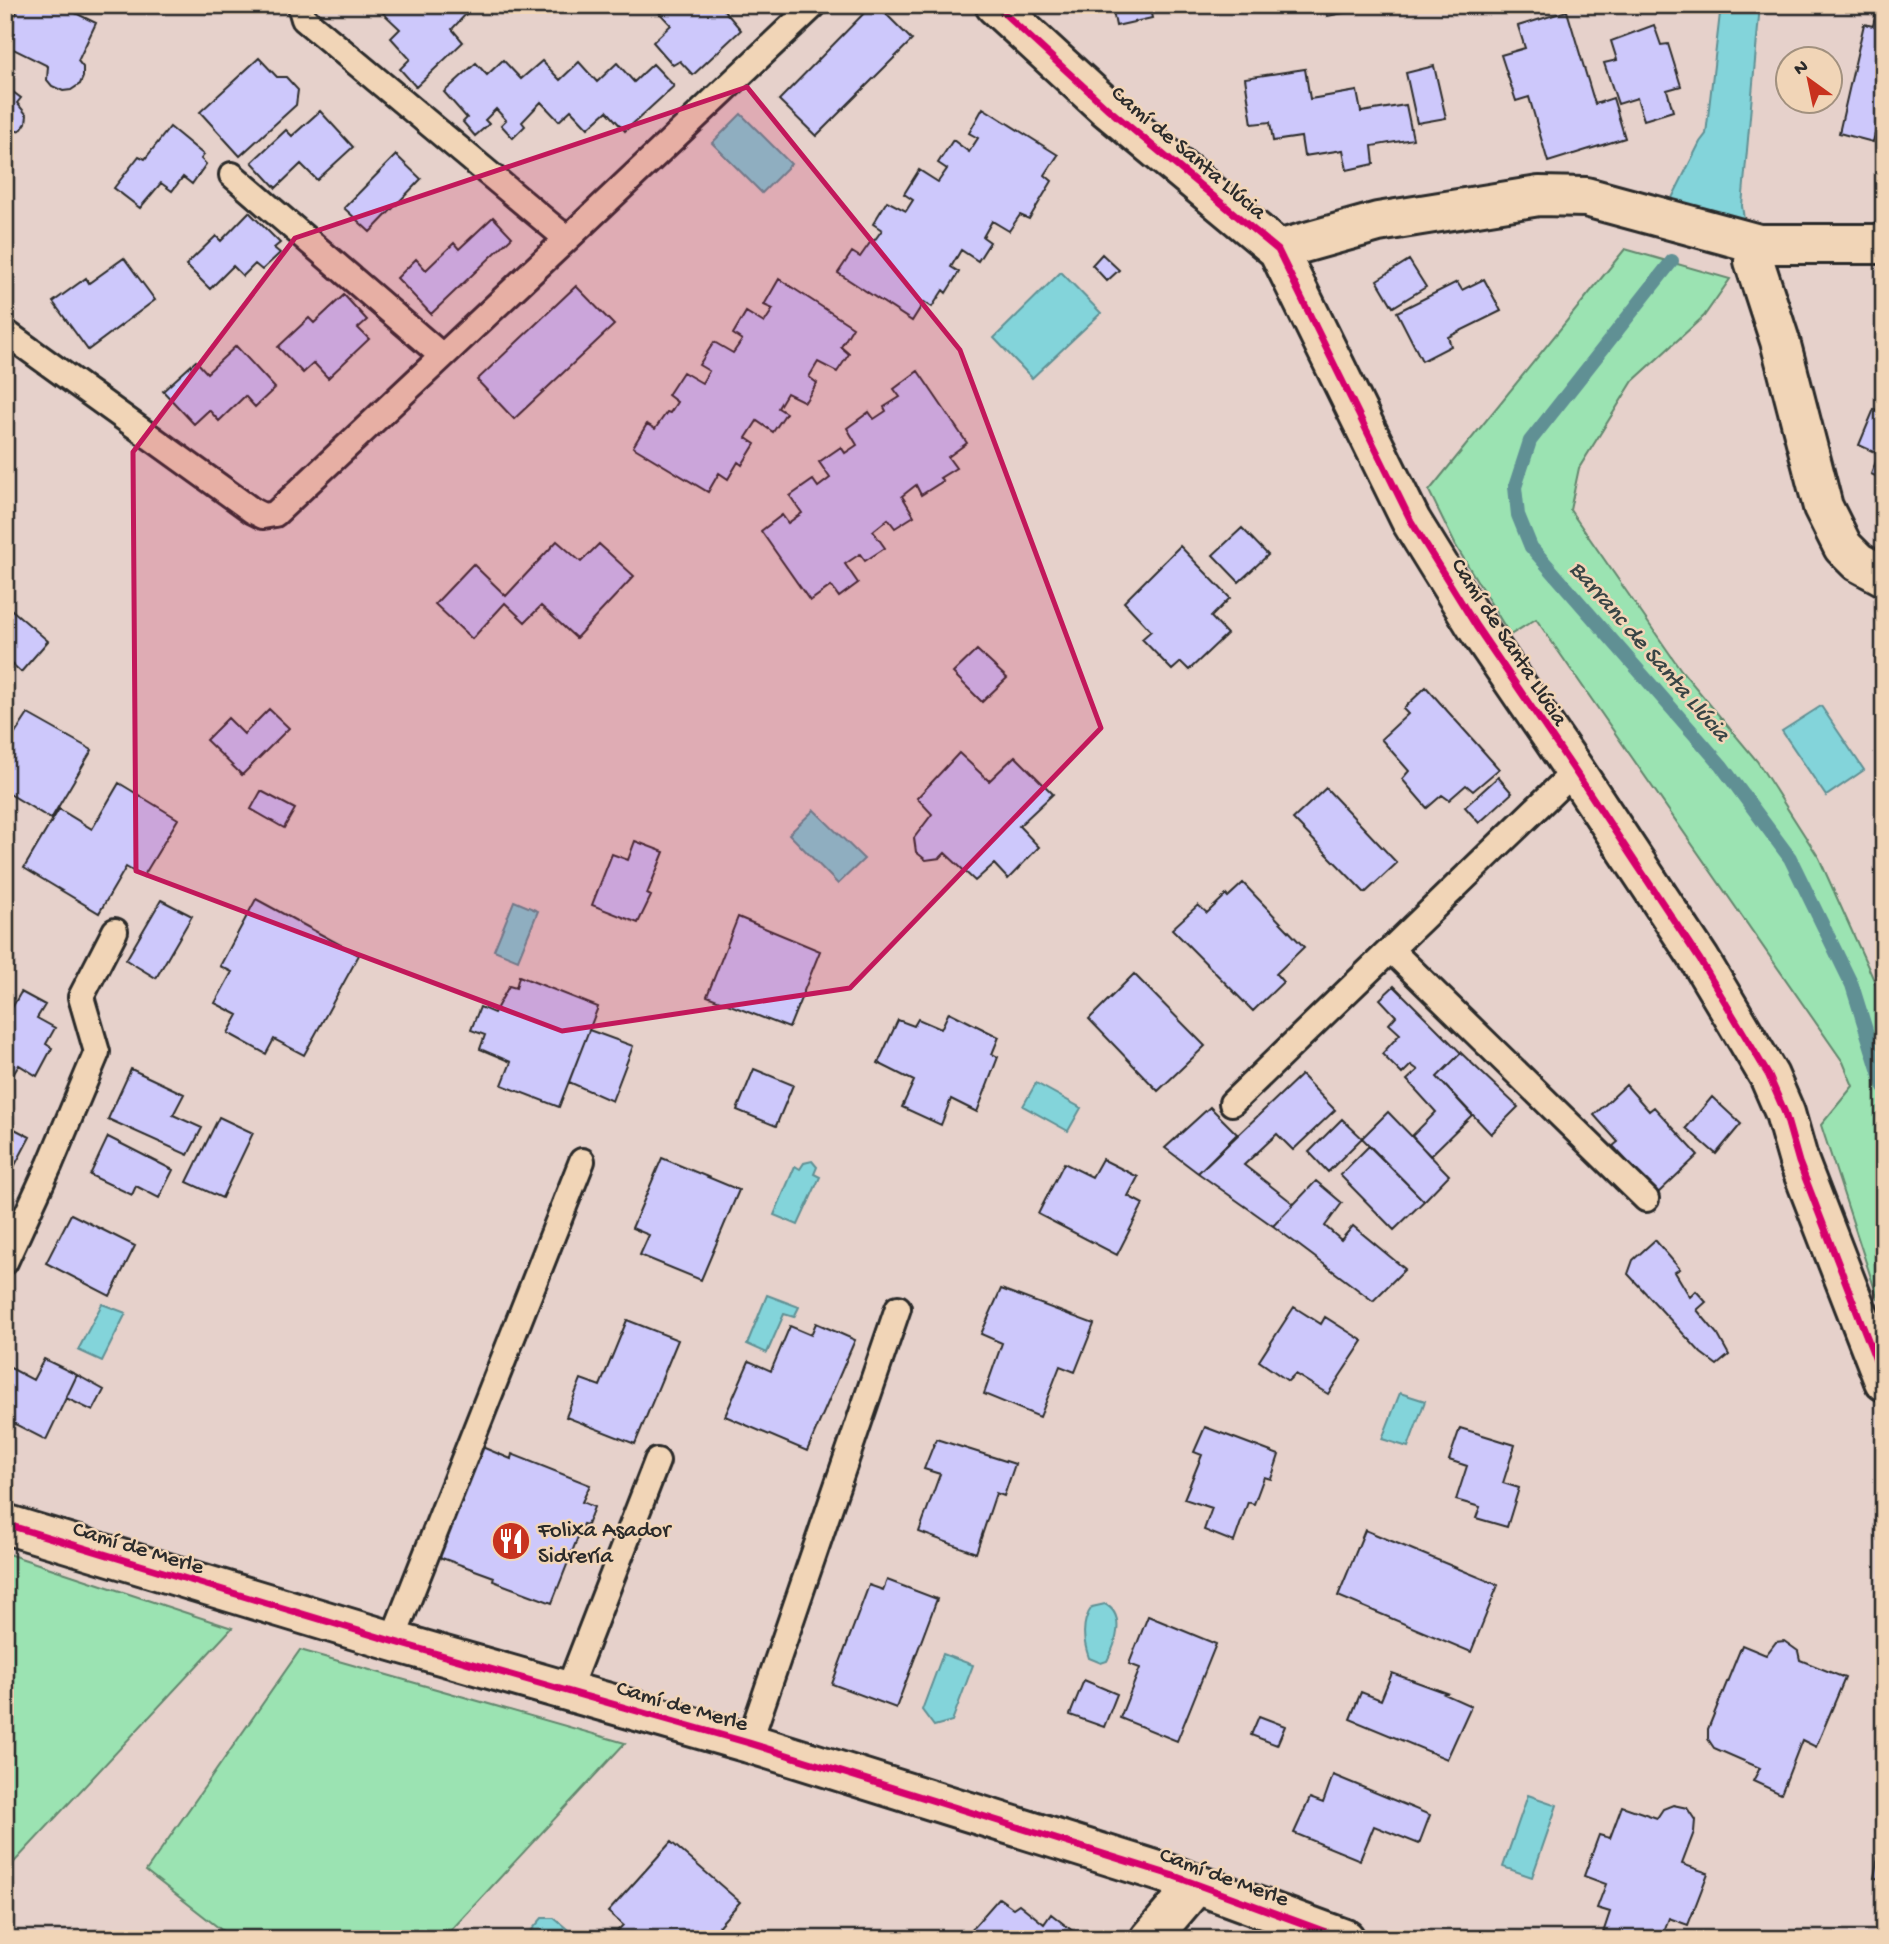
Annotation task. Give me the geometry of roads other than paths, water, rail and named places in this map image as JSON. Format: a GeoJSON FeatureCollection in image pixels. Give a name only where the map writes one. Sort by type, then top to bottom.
{"type":"FeatureCollection","features":[{"type":"Feature","properties":{"kind":"street","name":"Camí de Santa Llúcia"},"geometry":{"type":"LineString","coordinates":[[995,5],[1107,108],[1278,250],[1411,521],[1475,626],[1700,960],[1769,1076],[1785,1113],[1799,1162],[1884,1381]]}},
{"type":"Feature","properties":{"kind":"street"},"geometry":{"type":"LineString","coordinates":[[1278,250],[1378,222],[1539,196],[1586,197],[1759,244],[1884,244]]}},
{"type":"Feature","properties":{"kind":"street"},"geometry":{"type":"LineString","coordinates":[[1759,244],[1754,261],[1780,341],[1823,507],[1843,547],[1858,562],[1884,576]]}},
{"type":"Feature","properties":{"kind":"street","name":"Camí de Merle"},"geometry":{"type":"LineString","coordinates":[[5,1524],[391,1641],[749,1743],[1196,1885],[1345,1939]]}},
{"type":"Feature","properties":{"kind":"street"},"geometry":{"type":"LineString","coordinates":[[1150,1939],[1196,1885]]}},
{"type":"Feature","properties":{"kind":"lane"},"geometry":{"type":"LineString","coordinates":[[300,5],[304,19],[567,239]]}},
{"type":"Feature","properties":{"kind":"lane"},"geometry":{"type":"LineString","coordinates":[[5,332],[253,511],[263,516],[275,514],[814,5]]}},
{"type":"Feature","properties":{"kind":"lane"},"geometry":{"type":"LineString","coordinates":[[232,175],[442,356]]}},
{"type":"Feature","properties":{"kind":"lane"},"geometry":{"type":"LineString","coordinates":[[1232,1102],[1575,771]]}},
{"type":"Feature","properties":{"kind":"lane"},"geometry":{"type":"LineString","coordinates":[[5,1262],[97,1052],[81,997],[115,931]]}},
{"type":"Feature","properties":{"kind":"lane"},"geometry":{"type":"LineString","coordinates":[[1391,950],[1646,1199]]}},
{"type":"Feature","properties":{"kind":"lane"},"geometry":{"type":"LineString","coordinates":[[391,1641],[582,1161]]}},
{"type":"Feature","properties":{"kind":"lane"},"geometry":{"type":"LineString","coordinates":[[749,1743],[898,1308]]}},
{"type":"Feature","properties":{"kind":"lane"},"geometry":{"type":"LineString","coordinates":[[568,1690],[657,1461]]}},
{"type":"Feature","properties":{"kind":"water"},"geometry":{"type":"Polygon","coordinates":[[[1721,5],[1760,5],[1742,206],[1744,219],[1671,200],[1706,134],[1721,5]]]}},
{"type":"Feature","properties":{"kind":"water"},"geometry":{"type":"Polygon","coordinates":[[[741,114],[791,164],[762,193],[712,143],[741,114]]]}},
{"type":"Feature","properties":{"kind":"water"},"geometry":{"type":"Polygon","coordinates":[[[1061,272],[1101,313],[1032,378],[994,338],[1061,272]]]}},
{"type":"Feature","properties":{"kind":"water"},"geometry":{"type":"Polygon","coordinates":[[[1821,706],[1864,770],[1826,796],[1782,731],[1821,706]]]}},
{"type":"Feature","properties":{"kind":"water"},"geometry":{"type":"Polygon","coordinates":[[[814,810],[864,859],[838,884],[789,834],[814,810]]]}},
{"type":"Feature","properties":{"kind":"water"},"geometry":{"type":"Polygon","coordinates":[[[514,901],[538,911],[518,960],[494,950],[514,901]]]}},
{"type":"Feature","properties":{"kind":"water"},"geometry":{"type":"Polygon","coordinates":[[[1036,1083],[1081,1108],[1068,1131],[1023,1106],[1036,1083]]]}},
{"type":"Feature","properties":{"kind":"water"},"geometry":{"type":"Polygon","coordinates":[[[812,1161],[817,1167],[814,1174],[820,1177],[798,1225],[774,1215],[795,1166],[800,1169],[804,1163],[812,1161]]]}},
{"type":"Feature","properties":{"kind":"water"},"geometry":{"type":"Polygon","coordinates":[[[767,1295],[799,1307],[794,1317],[784,1314],[767,1353],[747,1344],[767,1295]]]}},
{"type":"Feature","properties":{"kind":"water"},"geometry":{"type":"Polygon","coordinates":[[[102,1304],[126,1313],[102,1361],[78,1350],[102,1304]]]}},
{"type":"Feature","properties":{"kind":"water"},"geometry":{"type":"Polygon","coordinates":[[[1400,1393],[1425,1401],[1408,1447],[1382,1439],[1400,1393]]]}},
{"type":"Feature","properties":{"kind":"water"},"geometry":{"type":"Polygon","coordinates":[[[1105,1604],[1115,1615],[1117,1630],[1107,1661],[1101,1663],[1089,1658],[1084,1632],[1092,1607],[1105,1604]]]}},
{"type":"Feature","properties":{"kind":"water"},"geometry":{"type":"Polygon","coordinates":[[[943,1654],[973,1665],[952,1721],[934,1726],[922,1710],[943,1654]]]}},
{"type":"Feature","properties":{"kind":"water"},"geometry":{"type":"Polygon","coordinates":[[[1528,1795],[1557,1805],[1532,1877],[1503,1867],[1528,1795]]]}},
{"type":"Feature","properties":{"kind":"water"},"geometry":{"type":"Polygon","coordinates":[[[542,1918],[554,1918],[579,1939],[524,1939],[542,1918]]]}},
{"type":"Feature","properties":{"kind":"waterway","name":"Barranc de Santa Llúcia"},"geometry":{"type":"LineString","coordinates":[[1672,261],[1530,441],[1515,487],[1518,515],[1531,547],[1721,765],[1790,858],[1852,985],[1884,1088]]}},
{"type":"Feature","properties":{"kind":"place","name":"Folixa Asador Sidrería"},"geometry":{"type":"Point","coordinates":[511,1541]}}]}
